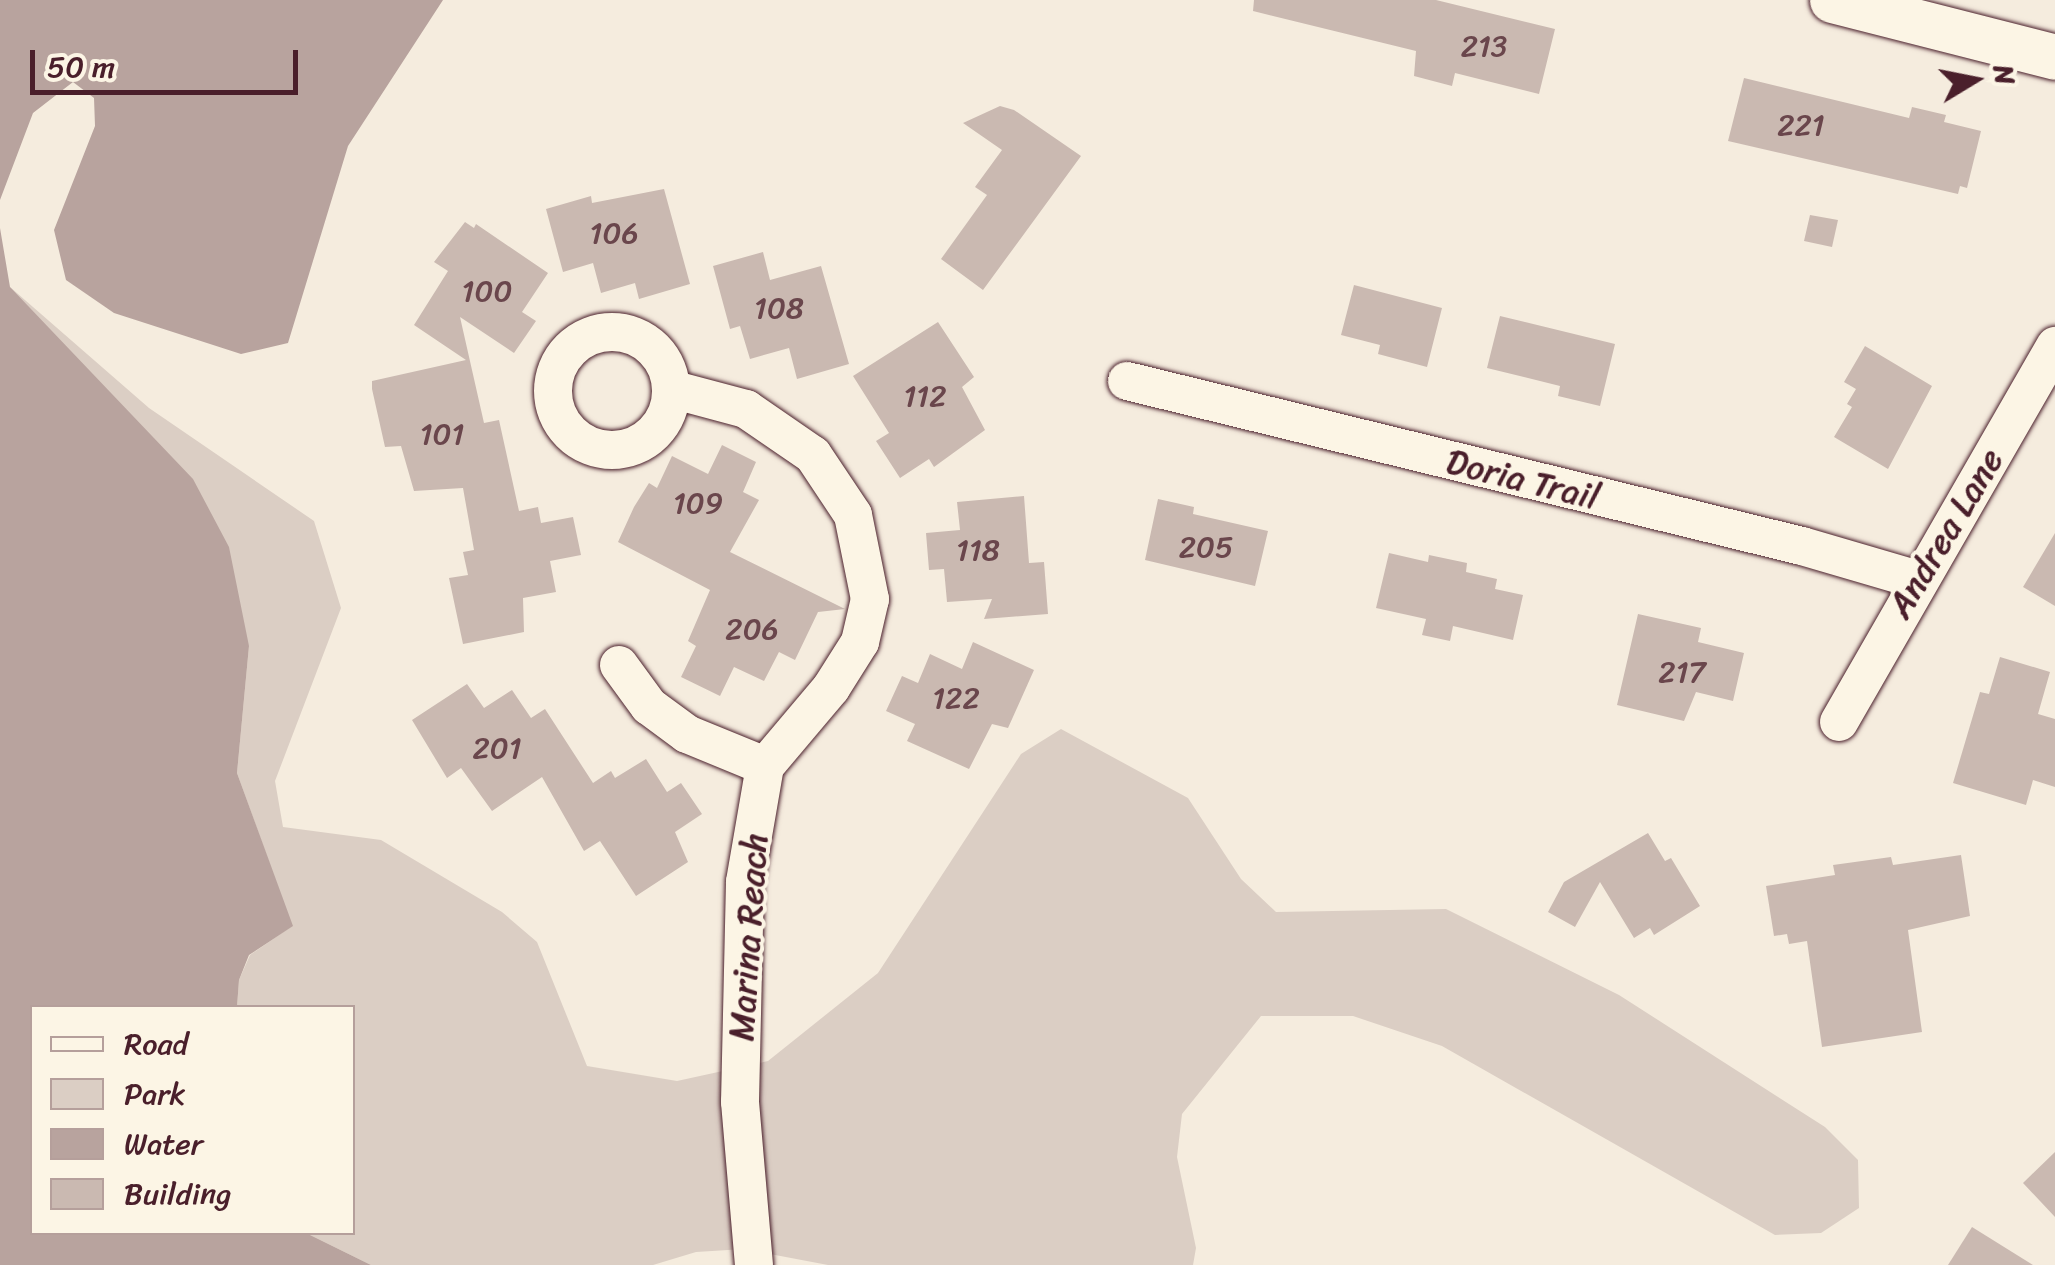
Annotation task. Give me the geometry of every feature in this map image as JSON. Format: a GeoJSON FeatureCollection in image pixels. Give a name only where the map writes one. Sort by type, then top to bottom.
{"type":"FeatureCollection","features":[{"type":"Feature","properties":{"kind":"street"},"geometry":{"type":"LineString","coordinates":[[1832,0],[2055,57]]}},
{"type":"Feature","properties":{"kind":"street","name":"Andrea Lane"},"geometry":{"type":"LineString","coordinates":[[1838,722],[2055,346]]}},
{"type":"Feature","properties":{"kind":"street","name":"Doria Trail"},"geometry":{"type":"LineString","coordinates":[[1128,381],[1802,546],[1918,580]]}},
{"type":"Feature","properties":{"kind":"street","name":"Marina Reach"},"geometry":{"type":"LineString","coordinates":[[672,389],[746,409],[813,455],[853,514],[870,599],[860,642],[831,688],[765,766],[744,882],[740,1102],[754,1265]]}},
{"type":"Feature","properties":{"kind":"street"},"geometry":{"type":"LineString","coordinates":[[618,665],[649,706],[687,734],[765,766]]}},
{"type":"Feature","properties":{"kind":"green space"},"geometry":{"type":"Polygon","coordinates":[[[10,287],[149,408],[314,521],[341,608],[275,781],[283,827],[381,840],[502,912],[537,942],[587,1066],[677,1081],[768,1061],[878,973],[1021,754],[1061,729],[1188,798],[1241,879],[1276,912],[1446,909],[1619,995],[1825,1127],[1858,1160],[1859,1208],[1821,1233],[1775,1235],[1442,1046],[1353,1016],[1261,1016],[1182,1114],[1177,1157],[1196,1248],[1193,1265],[828,1265],[744,1249],[696,1252],[653,1265],[371,1265],[310,1235],[355,1235],[355,1005],[237,1005],[239,980],[250,955],[292,926],[237,773],[249,646],[10,287]]]}},
{"type":"Feature","properties":{"kind":"water"},"geometry":{"type":"Polygon","coordinates":[[[0,0],[443,0],[348,146],[288,343],[241,354],[114,313],[66,280],[54,230],[95,126],[94,98],[73,82],[33,113],[0,200],[0,0]]]}},
{"type":"Feature","properties":{"kind":"water"},"geometry":{"type":"Polygon","coordinates":[[[0,228],[10,287],[193,479],[229,547],[249,646],[237,773],[293,926],[249,955],[239,980],[237,1005],[30,1005],[30,1235],[310,1235],[371,1265],[0,1265],[0,228]]]}},
{"type":"Feature","properties":{"kind":"building"},"geometry":{"type":"Polygon","coordinates":[[[1254,0],[1436,0],[1555,29],[1539,94],[1455,73],[1452,86],[1414,76],[1416,51],[1253,11],[1254,0]]]}},
{"type":"Feature","properties":{"kind":"building"},"geometry":{"type":"Polygon","coordinates":[[[1744,78],[1909,118],[1912,107],[1946,115],[1944,122],[1981,131],[1967,188],[1960,186],[1958,194],[1728,141],[1744,78]]]}},
{"type":"Feature","properties":{"kind":"building"},"geometry":{"type":"Polygon","coordinates":[[[1000,106],[1014,110],[1081,156],[983,290],[941,259],[987,195],[975,187],[1002,150],[963,123],[1000,106]]]}},
{"type":"Feature","properties":{"kind":"building"},"geometry":{"type":"Polygon","coordinates":[[[664,189],[690,284],[639,299],[635,283],[601,293],[593,263],[563,272],[546,209],[591,196],[592,203],[664,189]]]}},
{"type":"Feature","properties":{"kind":"building"},"geometry":{"type":"Polygon","coordinates":[[[1810,215],[1838,220],[1832,247],[1804,241],[1810,215]]]}},
{"type":"Feature","properties":{"kind":"building"},"geometry":{"type":"Polygon","coordinates":[[[465,222],[474,228],[476,224],[548,273],[522,312],[536,321],[514,353],[460,317],[484,423],[499,420],[519,511],[538,507],[541,523],[573,517],[581,555],[550,561],[556,592],[523,598],[524,632],[463,644],[449,578],[468,575],[463,552],[474,550],[463,488],[414,491],[401,446],[385,447],[372,381],[466,360],[414,325],[448,271],[434,262],[465,222]]]}},
{"type":"Feature","properties":{"kind":"building"},"geometry":{"type":"Polygon","coordinates":[[[763,252],[770,280],[821,266],[849,364],[797,379],[789,348],[750,359],[740,326],[730,329],[713,266],[763,252]]]}},
{"type":"Feature","properties":{"kind":"building"},"geometry":{"type":"Polygon","coordinates":[[[1354,285],[1442,308],[1427,367],[1378,354],[1380,345],[1341,335],[1354,285]]]}},
{"type":"Feature","properties":{"kind":"building"},"geometry":{"type":"Polygon","coordinates":[[[1500,316],[1615,344],[1600,406],[1558,396],[1560,386],[1487,368],[1500,316]]]}},
{"type":"Feature","properties":{"kind":"building"},"geometry":{"type":"Polygon","coordinates":[[[938,322],[974,377],[962,387],[985,430],[934,467],[929,459],[900,478],[876,441],[889,433],[853,376],[938,322]]]}},
{"type":"Feature","properties":{"kind":"building"},"geometry":{"type":"Polygon","coordinates":[[[1865,346],[1932,386],[1888,469],[1834,437],[1852,407],[1847,404],[1856,389],[1844,382],[1865,346]]]}},
{"type":"Feature","properties":{"kind":"building"},"geometry":{"type":"Polygon","coordinates":[[[722,445],[756,462],[743,492],[759,500],[730,552],[845,609],[818,612],[795,660],[779,652],[764,681],[734,667],[720,696],[681,677],[696,646],[688,641],[710,590],[618,542],[649,483],[657,488],[672,456],[708,474],[722,445]]]}},
{"type":"Feature","properties":{"kind":"building"},"geometry":{"type":"Polygon","coordinates":[[[1024,496],[1029,563],[1044,562],[1048,614],[984,619],[992,599],[947,602],[944,569],[929,570],[926,533],[960,530],[957,502],[1024,496]]]}},
{"type":"Feature","properties":{"kind":"building"},"geometry":{"type":"Polygon","coordinates":[[[1158,499],[1194,507],[1193,514],[1268,531],[1255,586],[1145,560],[1158,499]]]}},
{"type":"Feature","properties":{"kind":"building"},"geometry":{"type":"Polygon","coordinates":[[[2055,533],[2055,606],[2023,587],[2055,533]]]}},
{"type":"Feature","properties":{"kind":"building"},"geometry":{"type":"Polygon","coordinates":[[[1389,553],[1428,562],[1429,555],[1467,563],[1466,572],[1497,579],[1495,589],[1523,595],[1513,640],[1453,626],[1450,641],[1422,635],[1426,619],[1376,608],[1389,553]]]}},
{"type":"Feature","properties":{"kind":"building"},"geometry":{"type":"Polygon","coordinates":[[[1638,614],[1701,628],[1698,642],[1744,653],[1733,701],[1696,692],[1684,721],[1617,705],[1638,614]]]}},
{"type":"Feature","properties":{"kind":"building"},"geometry":{"type":"Polygon","coordinates":[[[973,642],[1034,670],[1008,728],[992,724],[969,769],[907,741],[915,724],[886,711],[902,676],[918,683],[930,654],[962,669],[973,642]]]}},
{"type":"Feature","properties":{"kind":"building"},"geometry":{"type":"Polygon","coordinates":[[[2000,657],[2050,672],[2038,714],[2055,719],[2055,787],[2033,780],[2026,805],[1953,783],[1980,692],[1989,694],[2000,657]]]}},
{"type":"Feature","properties":{"kind":"building"},"geometry":{"type":"Polygon","coordinates":[[[467,684],[484,708],[512,690],[531,718],[545,709],[593,783],[611,771],[615,778],[646,759],[667,792],[681,783],[702,814],[675,832],[688,862],[636,896],[600,841],[584,851],[542,777],[492,811],[461,768],[447,778],[412,720],[467,684]]]}},
{"type":"Feature","properties":{"kind":"building"},"geometry":{"type":"Polygon","coordinates":[[[1648,833],[1665,861],[1671,858],[1700,906],[1654,935],[1650,928],[1634,938],[1600,882],[1575,927],[1548,912],[1564,882],[1648,833]]]}},
{"type":"Feature","properties":{"kind":"building"},"geometry":{"type":"Polygon","coordinates":[[[1961,855],[1970,916],[1908,930],[1922,1032],[1822,1047],[1807,941],[1789,944],[1787,934],[1774,936],[1766,886],[1835,875],[1833,865],[1891,857],[1893,865],[1961,855]]]}},
{"type":"Feature","properties":{"kind":"building"},"geometry":{"type":"Polygon","coordinates":[[[2055,1152],[2055,1217],[2023,1183],[2055,1152]]]}},
{"type":"Feature","properties":{"kind":"building"},"geometry":{"type":"Polygon","coordinates":[[[1972,1227],[2033,1265],[1948,1265],[1972,1227]]]}}]}
